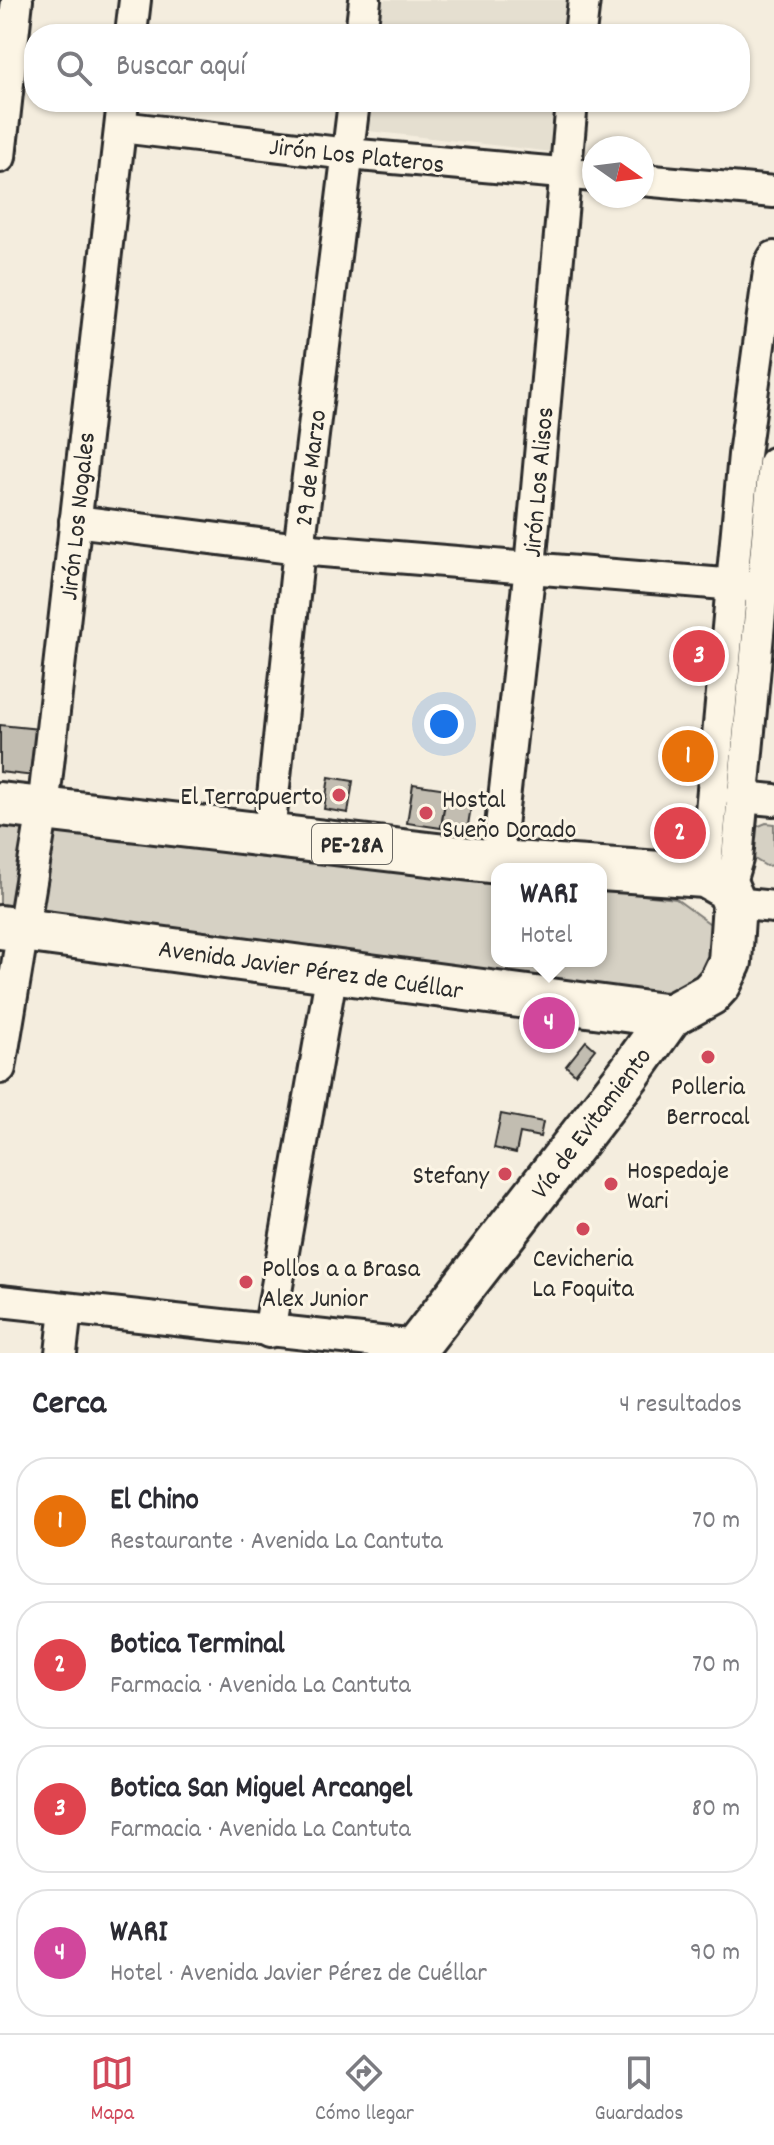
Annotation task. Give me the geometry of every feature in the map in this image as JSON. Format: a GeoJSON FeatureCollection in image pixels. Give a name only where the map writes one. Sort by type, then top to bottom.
{"type":"FeatureCollection","features":[{"type":"Feature","properties":{"kind":"highway","name":"PE-28A"},"geometry":{"type":"LineString","coordinates":[[0,804],[506,863]]}},
{"type":"Feature","properties":{"kind":"highway","name":"PE-28A"},"geometry":{"type":"LineString","coordinates":[[607,874],[744,890]]}},
{"type":"Feature","properties":{"kind":"highway","name":"Vía de Evitamiento"},"geometry":{"type":"LineString","coordinates":[[414,1350],[628,1075],[670,1016],[710,994],[720,983],[730,962],[744,890]]}},
{"type":"Feature","properties":{"kind":"highway","name":"Avenida Javier Pérez de Cuéllar"},"geometry":{"type":"LineString","coordinates":[[11,928],[670,1016]]}},
{"type":"Feature","properties":{"kind":"street"},"geometry":{"type":"LineString","coordinates":[[0,157],[15,64],[17,0]]}},
{"type":"Feature","properties":{"kind":"street"},"geometry":{"type":"LineString","coordinates":[[132,24],[135,0]]}},
{"type":"Feature","properties":{"kind":"street"},"geometry":{"type":"LineString","coordinates":[[362,24],[365,0]]}},
{"type":"Feature","properties":{"kind":"street"},"geometry":{"type":"LineString","coordinates":[[581,24],[584,0]]}},
{"type":"Feature","properties":{"kind":"street","name":"29 de Marzo"},"geometry":{"type":"LineString","coordinates":[[269,834],[299,549],[353,112]]}},
{"type":"Feature","properties":{"kind":"street","name":"Jirón Los Alisos"},"geometry":{"type":"LineString","coordinates":[[497,862],[530,567],[571,112]]}},
{"type":"Feature","properties":{"kind":"street","name":"Jirón Los Plateros"},"geometry":{"type":"LineString","coordinates":[[122,114],[348,154],[582,175]]}},
{"type":"Feature","properties":{"kind":"street","name":"Jirón Los Nogales"},"geometry":{"type":"LineString","coordinates":[[0,1068],[11,928],[43,809],[122,114]]}},
{"type":"Feature","properties":{"kind":"street"},"geometry":{"type":"LineString","coordinates":[[654,181],[774,192]]}},
{"type":"Feature","properties":{"kind":"street"},"geometry":{"type":"LineString","coordinates":[[744,890],[744,455],[770,264],[774,257]]}},
{"type":"Feature","properties":{"kind":"street"},"geometry":{"type":"LineString","coordinates":[[744,890],[741,797],[746,585],[774,463]]}},
{"type":"Feature","properties":{"kind":"street"},"geometry":{"type":"LineString","coordinates":[[75,521],[299,549],[746,585]]}},
{"type":"Feature","properties":{"kind":"street"},"geometry":{"type":"LineString","coordinates":[[741,797],[774,800]]}},
{"type":"Feature","properties":{"kind":"street"},"geometry":{"type":"LineString","coordinates":[[269,1332],[332,971]]}},
{"type":"Feature","properties":{"kind":"street"},"geometry":{"type":"LineString","coordinates":[[0,1301],[414,1350]]}},
{"type":"Feature","properties":{"kind":"street"},"geometry":{"type":"LineString","coordinates":[[61,1353],[66,1309]]}},
{"type":"Feature","properties":{"kind":"shaded area"},"geometry":{"type":"Polygon","coordinates":[[[375,0],[570,0],[567,24],[372,24],[375,0]]]}},
{"type":"Feature","properties":{"kind":"shaded area"},"geometry":{"type":"Polygon","coordinates":[[[362,112],[558,112],[553,152],[360,130],[362,112]]]}},
{"type":"Feature","properties":{"kind":"shaded area"},"geometry":{"type":"Polygon","coordinates":[[[0,818],[491,876],[491,967],[607,967],[607,891],[676,899],[713,926],[711,965],[680,988],[662,992],[0,906],[0,818]]]}},
{"type":"Feature","properties":{"kind":"shaded area"},"geometry":{"type":"Polygon","coordinates":[[[766,823],[774,824],[774,865],[766,866],[748,855],[754,828],[766,823]]]}},
{"type":"Feature","properties":{"kind":"building"},"geometry":{"type":"Polygon","coordinates":[[[0,725],[39,729],[34,776],[0,772],[0,725]]]}},
{"type":"Feature","properties":{"kind":"building","name":"El Terrapuerto"},"geometry":{"type":"Polygon","coordinates":[[[329,777],[353,781],[348,813],[324,809],[329,777]]]}},
{"type":"Feature","properties":{"kind":"building","name":"Hostal Sueño Dorado"},"geometry":{"type":"Polygon","coordinates":[[[413,784],[447,789],[441,828],[407,823],[413,784]]]}},
{"type":"Feature","properties":{"kind":"building"},"geometry":{"type":"Polygon","coordinates":[[[445,803],[471,807],[467,831],[441,828],[445,803]]]}},
{"type":"Feature","properties":{"kind":"building"},"geometry":{"type":"Polygon","coordinates":[[[586,1041],[595,1049],[575,1074],[566,1066],[586,1041]]]}},
{"type":"Feature","properties":{"kind":"building"},"geometry":{"type":"Polygon","coordinates":[[[501,1114],[543,1122],[540,1137],[520,1133],[516,1153],[494,1148],[501,1114]]]}},
{"type":"Feature","properties":{"kind":"place","name":"Botica San Miguel Arcangel"},"geometry":{"type":"Point","coordinates":[699,656]}},
{"type":"Feature","properties":{"kind":"place","name":"El Chino"},"geometry":{"type":"Point","coordinates":[688,756]}},
{"type":"Feature","properties":{"kind":"place","name":"El Terrapuerto"},"geometry":{"type":"Point","coordinates":[339,795]}},
{"type":"Feature","properties":{"kind":"place","name":"Hostal Sueño Dorado"},"geometry":{"type":"Point","coordinates":[426,813]}},
{"type":"Feature","properties":{"kind":"place","name":"Botica Terminal"},"geometry":{"type":"Point","coordinates":[680,833]}},
{"type":"Feature","properties":{"kind":"place","name":"WARI"},"geometry":{"type":"Point","coordinates":[549,1023]}},
{"type":"Feature","properties":{"kind":"place","name":"Polleria Berrocal"},"geometry":{"type":"Point","coordinates":[708,1057]}},
{"type":"Feature","properties":{"kind":"place","name":"Stefany"},"geometry":{"type":"Point","coordinates":[505,1174]}},
{"type":"Feature","properties":{"kind":"place","name":"Hospedaje Wari"},"geometry":{"type":"Point","coordinates":[611,1184]}},
{"type":"Feature","properties":{"kind":"place","name":"Cevicheria La Foquita"},"geometry":{"type":"Point","coordinates":[583,1229]}},
{"type":"Feature","properties":{"kind":"place","name":"Pollos a a Brasa Alex Junior"},"geometry":{"type":"Point","coordinates":[246,1282]}}]}
